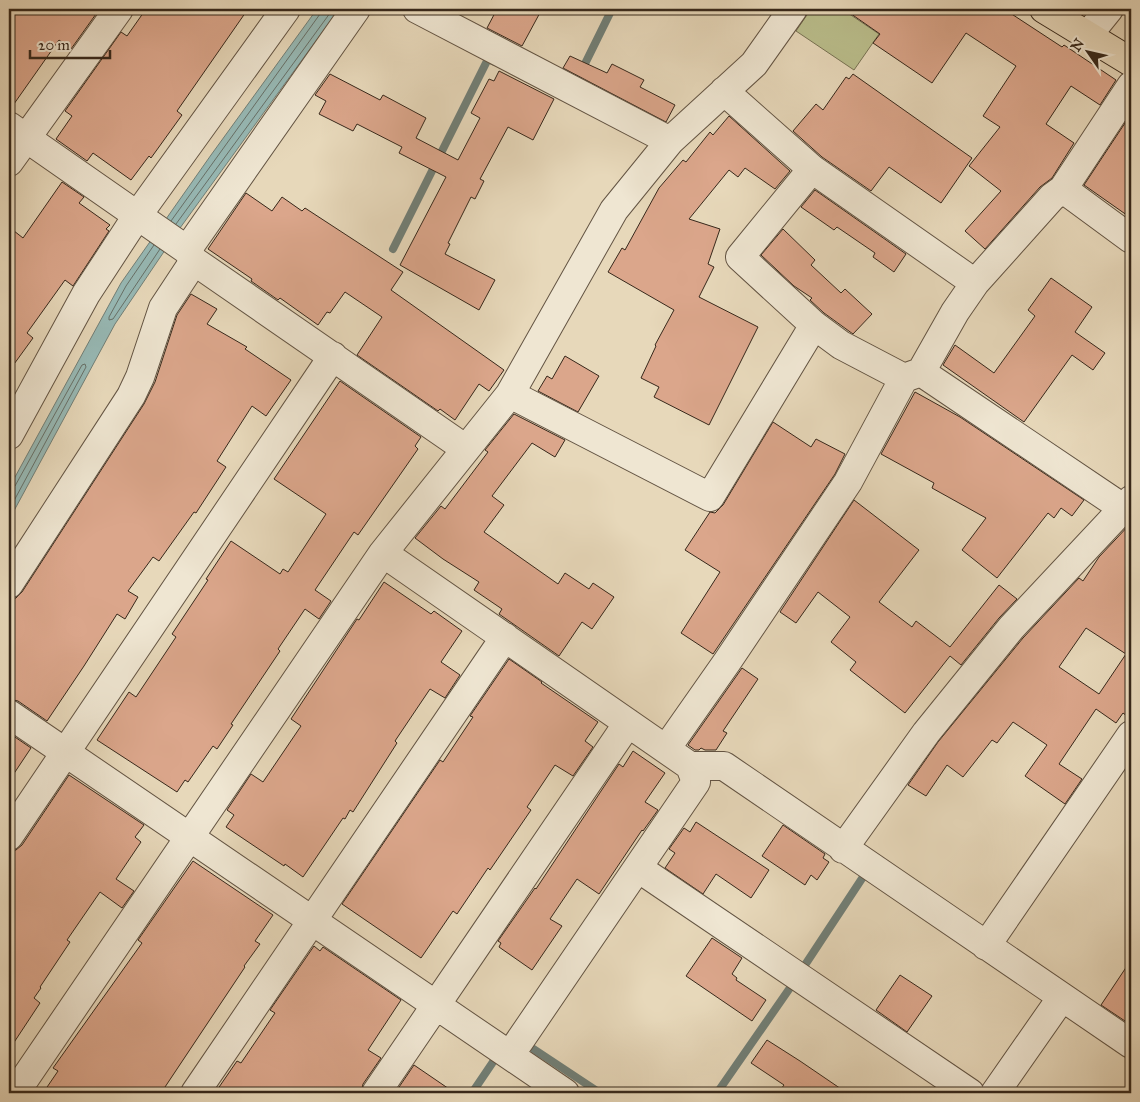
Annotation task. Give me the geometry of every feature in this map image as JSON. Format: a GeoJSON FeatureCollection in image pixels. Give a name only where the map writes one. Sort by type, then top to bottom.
{"type":"FeatureCollection","features":[{"type":"Feature","properties":{"kind":"main road"},"geometry":{"type":"LineString","coordinates":[[1044,9],[1131,62]]}},
{"type":"Feature","properties":{"kind":"street"},"geometry":{"type":"LineString","coordinates":[[9,162],[17,132],[119,9]]}},
{"type":"Feature","properties":{"kind":"street"},"geometry":{"type":"LineString","coordinates":[[9,584],[131,396],[140,377],[163,308],[170,240],[286,9]]}},
{"type":"Feature","properties":{"kind":"street"},"geometry":{"type":"LineString","coordinates":[[9,435],[86,294],[170,240],[356,9]]}},
{"type":"Feature","properties":{"kind":"street"},"geometry":{"type":"LineString","coordinates":[[417,9],[670,141]]}},
{"type":"Feature","properties":{"kind":"street"},"geometry":{"type":"LineString","coordinates":[[15,1093],[383,553],[510,394],[614,210],[670,141],[754,64],[793,9]]}},
{"type":"Feature","properties":{"kind":"street"},"geometry":{"type":"LineString","coordinates":[[1088,35],[1109,9]]}},
{"type":"Feature","properties":{"kind":"street"},"geometry":{"type":"LineString","coordinates":[[666,749],[848,482],[913,375],[975,283],[1052,197],[1063,189],[1131,86]]}},
{"type":"Feature","properties":{"kind":"street"},"geometry":{"type":"LineString","coordinates":[[724,92],[812,169],[975,283]]}},
{"type":"Feature","properties":{"kind":"street"},"geometry":{"type":"LineString","coordinates":[[17,132],[466,450]]}},
{"type":"Feature","properties":{"kind":"street"},"geometry":{"type":"LineString","coordinates":[[812,169],[740,257],[814,326],[841,345],[913,375],[1127,504],[1011,628],[926,733],[843,849]]}},
{"type":"Feature","properties":{"kind":"street"},"geometry":{"type":"LineString","coordinates":[[1063,189],[1131,239]]}},
{"type":"Feature","properties":{"kind":"street"},"geometry":{"type":"LineString","coordinates":[[510,394],[710,497],[814,326]]}},
{"type":"Feature","properties":{"kind":"street"},"geometry":{"type":"LineString","coordinates":[[9,836],[333,356]]}},
{"type":"Feature","properties":{"kind":"street"},"geometry":{"type":"LineString","coordinates":[[383,553],[690,766],[696,782],[510,1055]]}},
{"type":"Feature","properties":{"kind":"street"},"geometry":{"type":"LineString","coordinates":[[195,1093],[504,637]]}},
{"type":"Feature","properties":{"kind":"street"},"geometry":{"type":"LineString","coordinates":[[9,714],[566,1093]]}},
{"type":"Feature","properties":{"kind":"street"},"geometry":{"type":"LineString","coordinates":[[376,1093],[628,723]]}},
{"type":"Feature","properties":{"kind":"street"},"geometry":{"type":"LineString","coordinates":[[986,946],[1131,734]]}},
{"type":"Feature","properties":{"kind":"street"},"geometry":{"type":"LineString","coordinates":[[690,766],[724,766],[1131,1044]]}},
{"type":"Feature","properties":{"kind":"street"},"geometry":{"type":"LineString","coordinates":[[638,868],[970,1093]]}},
{"type":"Feature","properties":{"kind":"street"},"geometry":{"type":"LineString","coordinates":[[995,1093],[1062,997]]}},
{"type":"Feature","properties":{"kind":"green space"},"geometry":{"type":"Polygon","coordinates":[[[811,9],[842,9],[879,34],[854,70],[796,31],[811,9]]]}},
{"type":"Feature","properties":{"kind":"water"},"geometry":{"type":"Polygon","coordinates":[[[317,9],[339,9],[180,228],[115,324],[9,520],[9,488],[121,283],[317,9]]]}},
{"type":"Feature","properties":{"kind":"building"},"geometry":{"type":"Polygon","coordinates":[[[9,9],[88,9],[96,14],[71,49],[59,40],[9,111],[9,9]]]}},
{"type":"Feature","properties":{"kind":"building"},"geometry":{"type":"Polygon","coordinates":[[[146,9],[248,9],[177,111],[182,115],[151,158],[149,156],[131,180],[93,153],[87,161],[56,139],[72,116],[65,111],[121,32],[127,36],[146,9]]]}},
{"type":"Feature","properties":{"kind":"building"},"geometry":{"type":"Polygon","coordinates":[[[497,9],[542,9],[522,46],[487,28],[497,9]]]}},
{"type":"Feature","properties":{"kind":"building"},"geometry":{"type":"Polygon","coordinates":[[[844,9],[1004,9],[1062,47],[1064,45],[1116,80],[1100,105],[1071,86],[1046,124],[1074,143],[1052,178],[1040,187],[985,249],[965,231],[1001,191],[969,166],[1000,127],[983,116],[1016,66],[966,33],[932,83],[873,43],[880,34],[844,9]]]}},
{"type":"Feature","properties":{"kind":"building"},"geometry":{"type":"Polygon","coordinates":[[[570,56],[607,73],[612,64],[644,80],[640,87],[675,105],[666,122],[563,68],[570,56]]]}},
{"type":"Feature","properties":{"kind":"building"},"geometry":{"type":"Polygon","coordinates":[[[499,71],[554,99],[533,140],[508,127],[480,179],[484,181],[475,199],[471,197],[448,243],[450,244],[445,254],[495,280],[479,310],[400,265],[446,177],[399,153],[402,147],[357,124],[353,131],[319,114],[326,101],[315,95],[330,74],[380,100],[383,95],[426,118],[416,138],[458,160],[480,118],[471,113],[489,79],[494,81],[499,71]]]}},
{"type":"Feature","properties":{"kind":"building"},"geometry":{"type":"Polygon","coordinates":[[[853,74],[972,158],[941,203],[889,167],[871,191],[822,157],[793,131],[816,104],[823,110],[846,77],[849,79],[853,74]]]}},
{"type":"Feature","properties":{"kind":"building"},"geometry":{"type":"Polygon","coordinates":[[[1131,114],[1131,218],[1084,185],[1131,114]]]}},
{"type":"Feature","properties":{"kind":"building"},"geometry":{"type":"Polygon","coordinates":[[[729,116],[790,171],[775,189],[745,168],[738,177],[729,170],[689,219],[720,229],[708,264],[714,267],[699,297],[758,327],[709,425],[654,397],[659,387],[641,378],[655,345],[674,310],[608,272],[622,248],[625,250],[659,188],[683,160],[686,162],[710,132],[713,135],[729,116]]]}},
{"type":"Feature","properties":{"kind":"building"},"geometry":{"type":"Polygon","coordinates":[[[62,182],[84,197],[79,203],[110,225],[106,229],[109,231],[73,286],[65,280],[27,333],[33,338],[9,371],[9,227],[23,238],[62,182]]]}},
{"type":"Feature","properties":{"kind":"building"},"geometry":{"type":"Polygon","coordinates":[[[815,190],[906,254],[894,272],[873,257],[875,253],[837,227],[834,230],[801,207],[815,190]]]}},
{"type":"Feature","properties":{"kind":"building"},"geometry":{"type":"Polygon","coordinates":[[[246,193],[272,211],[282,197],[302,211],[305,208],[403,272],[391,290],[504,370],[489,391],[479,384],[455,420],[440,409],[438,411],[357,355],[382,317],[345,292],[330,313],[327,312],[318,325],[280,298],[278,300],[251,281],[252,279],[208,249],[246,193]]]}},
{"type":"Feature","properties":{"kind":"building"},"geometry":{"type":"Polygon","coordinates":[[[783,229],[815,260],[811,265],[841,293],[845,289],[872,314],[853,334],[824,313],[810,300],[812,298],[794,286],[761,255],[783,229]]]}},
{"type":"Feature","properties":{"kind":"building"},"geometry":{"type":"Polygon","coordinates":[[[1051,278],[1092,307],[1075,332],[1105,353],[1093,370],[1072,355],[1024,422],[943,365],[955,345],[994,373],[1035,316],[1028,310],[1051,278]]]}},
{"type":"Feature","properties":{"kind":"building"},"geometry":{"type":"Polygon","coordinates":[[[191,294],[217,309],[207,324],[247,347],[245,349],[291,380],[266,416],[252,406],[217,461],[226,467],[196,513],[194,512],[159,561],[153,557],[128,591],[138,597],[125,619],[117,614],[47,721],[18,701],[9,699],[9,603],[11,599],[16,598],[22,592],[144,404],[155,382],[177,315],[191,294]]]}},
{"type":"Feature","properties":{"kind":"building"},"geometry":{"type":"Polygon","coordinates":[[[565,356],[599,376],[578,412],[538,391],[547,376],[552,379],[565,356]]]}},
{"type":"Feature","properties":{"kind":"building"},"geometry":{"type":"Polygon","coordinates":[[[340,381],[421,437],[415,446],[418,449],[358,535],[354,532],[315,590],[331,601],[319,619],[305,609],[278,649],[280,651],[231,724],[233,725],[217,749],[213,746],[188,782],[185,780],[177,792],[97,740],[129,692],[136,697],[176,637],[172,634],[231,541],[280,574],[283,569],[288,572],[326,514],[274,479],[340,381]]]}},
{"type":"Feature","properties":{"kind":"building"},"geometry":{"type":"Polygon","coordinates":[[[915,392],[960,417],[1084,500],[1072,516],[1061,508],[1054,518],[1048,513],[997,578],[962,550],[986,518],[932,488],[934,483],[881,454],[915,392]]]}},
{"type":"Feature","properties":{"kind":"building"},"geometry":{"type":"Polygon","coordinates":[[[514,414],[565,440],[555,457],[532,443],[492,496],[504,505],[484,532],[558,584],[565,573],[589,589],[593,583],[614,597],[592,629],[582,622],[559,656],[499,614],[502,609],[474,590],[479,582],[415,538],[441,506],[445,509],[488,452],[485,450],[514,414]]]}},
{"type":"Feature","properties":{"kind":"building"},"geometry":{"type":"Polygon","coordinates":[[[773,422],[811,447],[816,439],[845,454],[835,474],[713,654],[681,633],[720,572],[685,550],[710,512],[715,513],[723,505],[773,422]]]}},
{"type":"Feature","properties":{"kind":"building"},"geometry":{"type":"Polygon","coordinates":[[[854,500],[919,550],[879,602],[912,627],[916,621],[950,647],[999,585],[1017,599],[961,665],[950,656],[905,713],[850,670],[856,662],[831,642],[850,617],[818,592],[796,623],[780,612],[854,500]]]}},
{"type":"Feature","properties":{"kind":"building"},"geometry":{"type":"Polygon","coordinates":[[[1131,523],[1131,719],[1123,713],[1116,723],[1096,709],[1059,764],[1082,779],[1065,804],[1025,776],[1047,745],[1013,722],[997,743],[992,740],[963,777],[947,765],[926,796],[908,785],[938,742],[1023,638],[1079,578],[1083,581],[1099,557],[1131,523]],[[1086,628],[1059,667],[1099,694],[1126,654],[1086,628]]]}},
{"type":"Feature","properties":{"kind":"building"},"geometry":{"type":"Polygon","coordinates":[[[384,582],[431,614],[434,611],[462,631],[441,662],[460,675],[445,698],[430,689],[395,741],[397,743],[353,812],[350,810],[345,819],[343,818],[303,877],[226,827],[234,815],[227,810],[251,774],[263,782],[301,726],[291,719],[357,619],[359,620],[384,582]]]}},
{"type":"Feature","properties":{"kind":"building"},"geometry":{"type":"Polygon","coordinates":[[[509,659],[598,722],[585,741],[593,747],[573,776],[555,765],[527,807],[531,810],[490,870],[488,868],[457,914],[453,911],[421,958],[342,904],[440,760],[443,762],[473,717],[470,716],[509,659]]]}},
{"type":"Feature","properties":{"kind":"building"},"geometry":{"type":"Polygon","coordinates":[[[742,668],[758,679],[723,731],[727,733],[716,750],[701,748],[695,750],[688,745],[742,668]]]}},
{"type":"Feature","properties":{"kind":"building"},"geometry":{"type":"Polygon","coordinates":[[[9,733],[31,748],[9,781],[9,733]]]}},
{"type":"Feature","properties":{"kind":"building"},"geometry":{"type":"Polygon","coordinates":[[[633,751],[665,773],[645,802],[658,810],[642,830],[599,894],[577,879],[550,919],[562,926],[532,970],[499,947],[501,943],[498,941],[536,889],[619,764],[623,767],[633,751]]]}},
{"type":"Feature","properties":{"kind":"building"},"geometry":{"type":"Polygon","coordinates":[[[69,775],[144,825],[135,837],[141,842],[116,879],[134,891],[122,908],[100,892],[67,940],[70,942],[34,998],[40,1003],[9,1050],[9,851],[16,850],[22,845],[69,775]]]}},
{"type":"Feature","properties":{"kind":"building"},"geometry":{"type":"Polygon","coordinates":[[[696,822],[769,870],[751,898],[716,874],[703,894],[665,868],[675,853],[669,849],[684,828],[690,832],[696,822]]]}},
{"type":"Feature","properties":{"kind":"building"},"geometry":{"type":"Polygon","coordinates":[[[783,825],[825,854],[823,858],[829,862],[817,880],[811,875],[805,885],[762,856],[783,825]]]}},
{"type":"Feature","properties":{"kind":"building"},"geometry":{"type":"Polygon","coordinates":[[[193,861],[273,915],[255,941],[260,944],[161,1093],[43,1093],[58,1071],[53,1068],[142,943],[138,940],[193,861]]]}},
{"type":"Feature","properties":{"kind":"building"},"geometry":{"type":"Polygon","coordinates":[[[712,938],[742,958],[732,974],[737,978],[736,980],[766,1000],[752,1021],[686,976],[712,938]]]}},
{"type":"Feature","properties":{"kind":"building"},"geometry":{"type":"Polygon","coordinates":[[[314,946],[320,951],[323,947],[401,1000],[368,1050],[381,1058],[363,1084],[361,1093],[215,1093],[237,1061],[241,1063],[275,1013],[270,1010],[314,946]]]}},
{"type":"Feature","properties":{"kind":"building"},"geometry":{"type":"Polygon","coordinates":[[[1131,960],[1131,1025],[1101,1005],[1131,960]]]}},
{"type":"Feature","properties":{"kind":"building"},"geometry":{"type":"Polygon","coordinates":[[[900,975],[932,996],[907,1032],[876,1010],[900,975]]]}},
{"type":"Feature","properties":{"kind":"building"},"geometry":{"type":"Polygon","coordinates":[[[767,1040],[847,1093],[778,1093],[784,1085],[751,1063],[767,1040]]]}},
{"type":"Feature","properties":{"kind":"building"},"geometry":{"type":"Polygon","coordinates":[[[414,1065],[455,1093],[395,1093],[414,1065]]]}},
{"type":"Feature","properties":{"kind":"waterway"},"geometry":{"type":"LineString","coordinates":[[576,82],[612,9]]}},
{"type":"Feature","properties":{"kind":"waterway"},"geometry":{"type":"LineString","coordinates":[[393,249],[488,59],[495,62]]}},
{"type":"Feature","properties":{"kind":"waterway"},"geometry":{"type":"LineString","coordinates":[[803,968],[863,877]]}},
{"type":"Feature","properties":{"kind":"waterway"},"geometry":{"type":"LineString","coordinates":[[717,1093],[792,985]]}},
{"type":"Feature","properties":{"kind":"waterway"},"geometry":{"type":"LineString","coordinates":[[526,1044],[600,1093]]}},
{"type":"Feature","properties":{"kind":"waterway"},"geometry":{"type":"LineString","coordinates":[[472,1093],[495,1059]]}}]}
